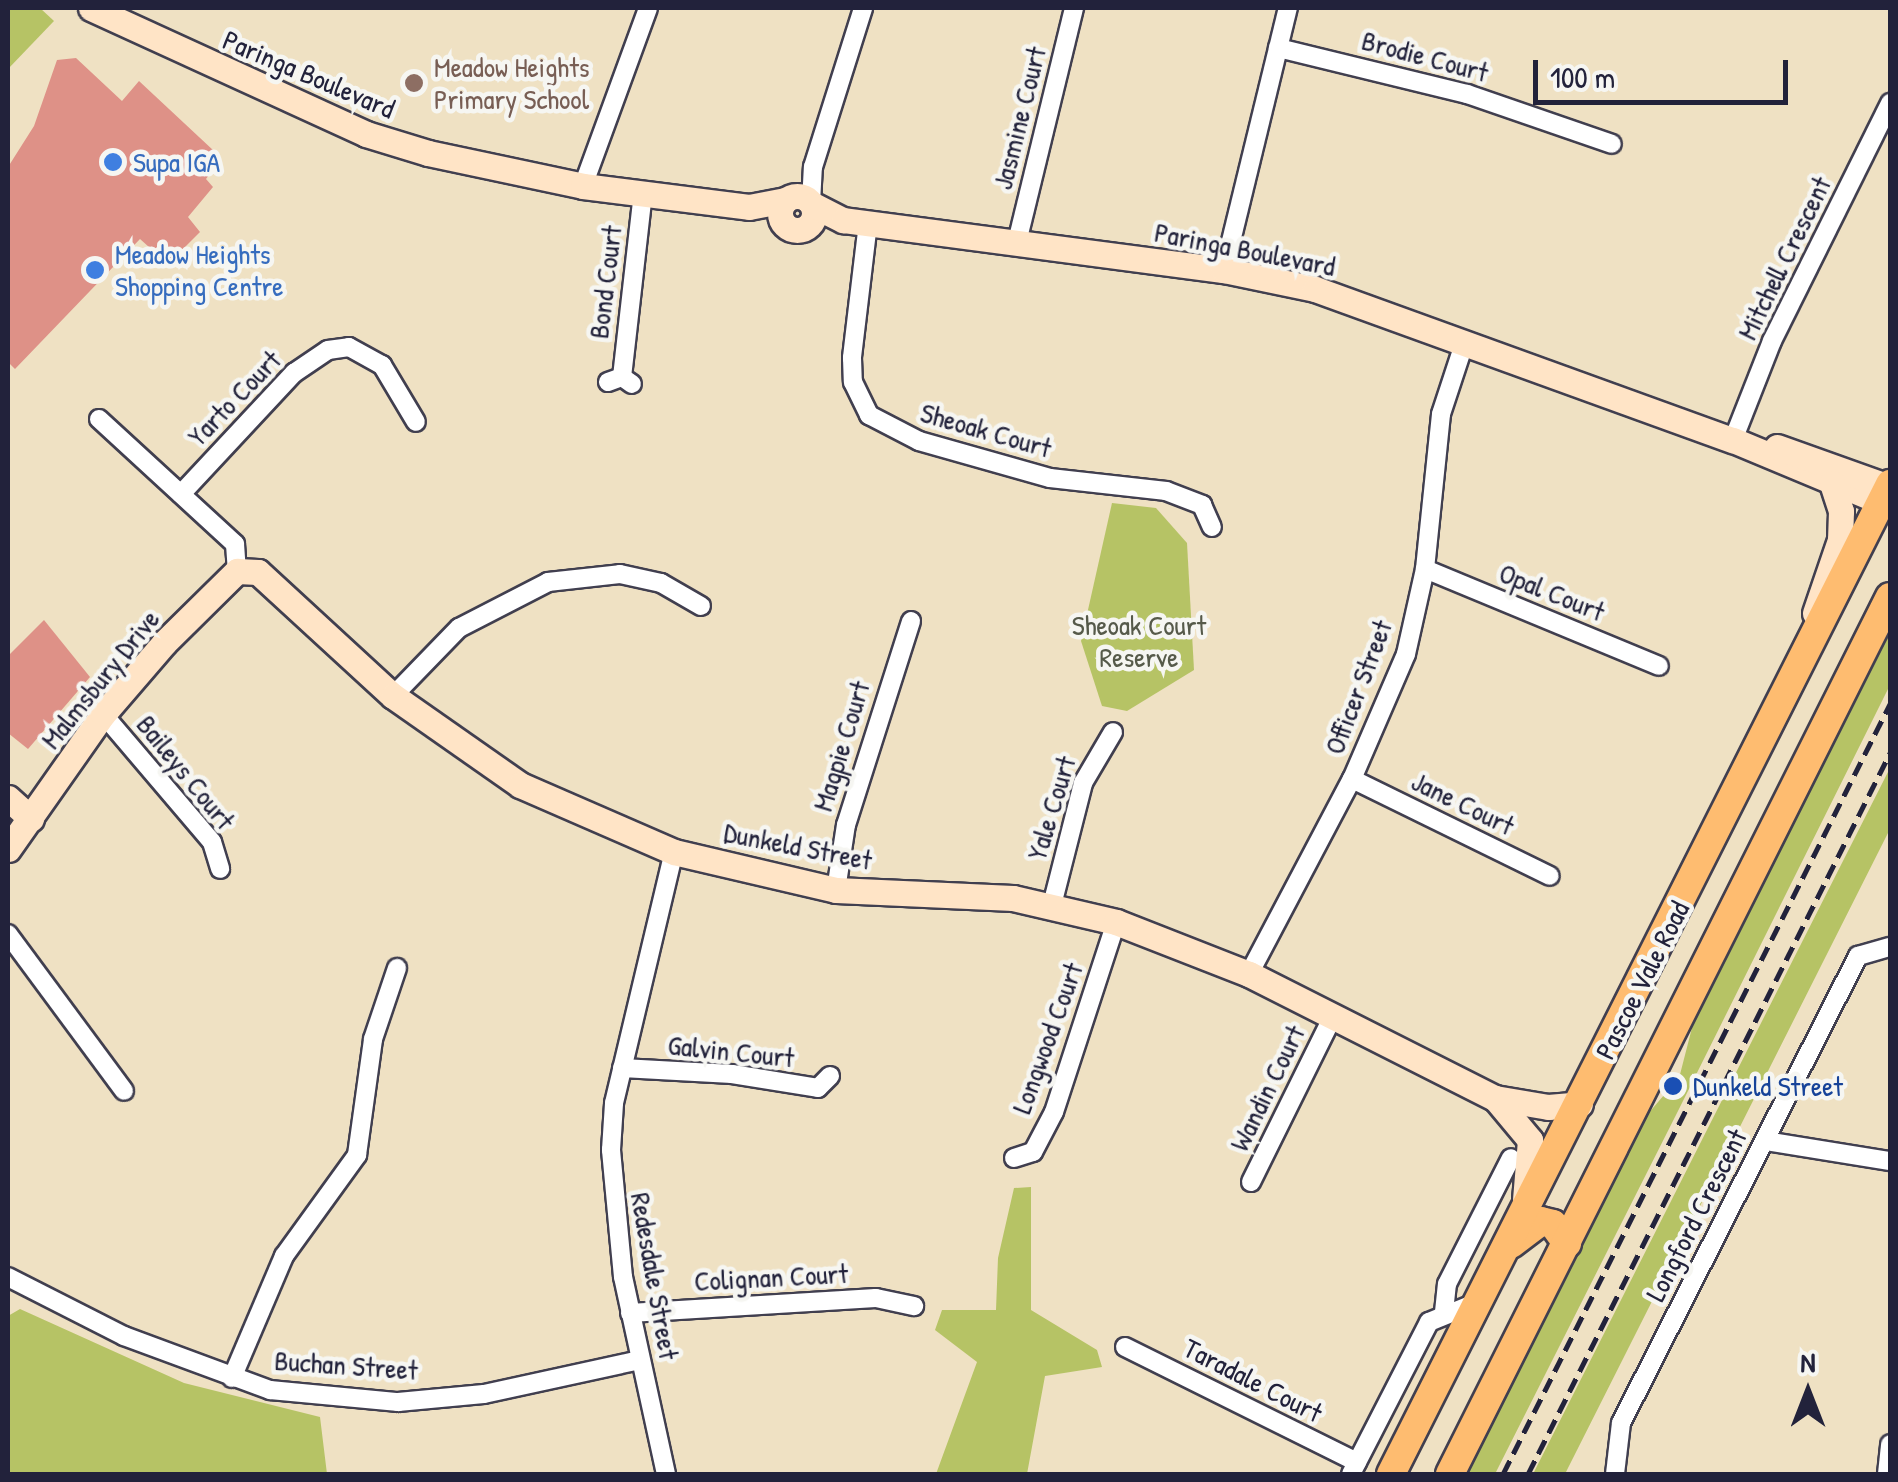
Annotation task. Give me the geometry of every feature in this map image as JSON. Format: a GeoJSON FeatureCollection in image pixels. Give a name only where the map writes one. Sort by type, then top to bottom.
{"type":"FeatureCollection","features":[{"type":"Feature","properties":{"kind":"main road","name":"Pascoe Vale Road"},"geometry":{"type":"LineString","coordinates":[[1391,1474],[1888,493]]}},
{"type":"Feature","properties":{"kind":"main road","name":"Pascoe Vale Road"},"geometry":{"type":"LineString","coordinates":[[1450,1474],[1890,597]]}},
{"type":"Feature","properties":{"kind":"main road"},"geometry":{"type":"LineString","coordinates":[[1501,1256],[1518,1234],[1541,1221],[1553,1224],[1566,1243]]}},
{"type":"Feature","properties":{"kind":"street","name":"Paringa Boulevard"},"geometry":{"type":"LineString","coordinates":[[91,8],[366,134],[486,168],[583,186],[749,207],[798,209],[855,221],[1224,270],[1315,289],[1733,440],[1832,484],[1888,493]]}},
{"type":"Feature","properties":{"kind":"street"},"geometry":{"type":"LineString","coordinates":[[583,186],[648,8]]}},
{"type":"Feature","properties":{"kind":"street"},"geometry":{"type":"LineString","coordinates":[[798,209],[863,8]]}},
{"type":"Feature","properties":{"kind":"street","name":"Jasmine Court"},"geometry":{"type":"LineString","coordinates":[[1017,242],[1074,8]]}},
{"type":"Feature","properties":{"kind":"street"},"geometry":{"type":"LineString","coordinates":[[1224,270],[1288,8]]}},
{"type":"Feature","properties":{"kind":"street","name":"Brodie Court"},"geometry":{"type":"LineString","coordinates":[[1278,48],[1468,94],[1616,146]]}},
{"type":"Feature","properties":{"kind":"street","name":"Mitchell Crescent"},"geometry":{"type":"LineString","coordinates":[[1733,440],[1772,341],[1890,103]]}},
{"type":"Feature","properties":{"kind":"street","name":"Bond Court"},"geometry":{"type":"LineString","coordinates":[[620,381],[644,194]]}},
{"type":"Feature","properties":{"kind":"street","name":"Sheoak Court"},"geometry":{"type":"LineString","coordinates":[[855,221],[852,370],[868,415],[918,442],[1050,478],[1166,490],[1202,505],[1212,527]]}},
{"type":"Feature","properties":{"kind":"street","name":"Officer Street"},"geometry":{"type":"LineString","coordinates":[[1249,974],[1352,779],[1406,654],[1425,570],[1442,414],[1465,340]]}},
{"type":"Feature","properties":{"kind":"street","name":"Yarto Court"},"geometry":{"type":"LineString","coordinates":[[181,494],[294,373],[328,350],[348,347],[382,365],[416,422]]}},
{"type":"Feature","properties":{"kind":"street","name":"Dunkeld Street"},"geometry":{"type":"LineString","coordinates":[[99,419],[235,544],[247,572],[393,696],[520,785],[674,852],[836,890],[1052,905],[1116,922],[1249,974],[1495,1098],[1548,1108],[1580,1104]]}},
{"type":"Feature","properties":{"kind":"street","name":"Paringa Boulevard"},"geometry":{"type":"LineString","coordinates":[[1733,440],[1788,448],[1888,493]]}},
{"type":"Feature","properties":{"kind":"street"},"geometry":{"type":"LineString","coordinates":[[1814,636],[1810,627],[1840,540],[1841,511],[1832,484]]}},
{"type":"Feature","properties":{"kind":"street","name":"Opal Court"},"geometry":{"type":"LineString","coordinates":[[1425,570],[1659,666]]}},
{"type":"Feature","properties":{"kind":"street","name":"Malmsbury Drive"},"geometry":{"type":"LineString","coordinates":[[8,849],[103,714],[247,572]]}},
{"type":"Feature","properties":{"kind":"street"},"geometry":{"type":"LineString","coordinates":[[393,696],[458,628],[548,582],[620,574],[660,583],[701,606]]}},
{"type":"Feature","properties":{"kind":"street","name":"Magpie Court"},"geometry":{"type":"LineString","coordinates":[[836,890],[846,825],[911,621]]}},
{"type":"Feature","properties":{"kind":"street","name":"Baileys Court"},"geometry":{"type":"LineString","coordinates":[[103,714],[212,842],[220,868]]}},
{"type":"Feature","properties":{"kind":"street","name":"Yale Court"},"geometry":{"type":"LineString","coordinates":[[1052,905],[1082,783],[1113,732]]}},
{"type":"Feature","properties":{"kind":"street","name":"Jane Court"},"geometry":{"type":"LineString","coordinates":[[1352,779],[1550,876]]}},
{"type":"Feature","properties":{"kind":"street"},"geometry":{"type":"LineString","coordinates":[[8,798],[31,819]]}},
{"type":"Feature","properties":{"kind":"street","name":"Redesdale Street"},"geometry":{"type":"LineString","coordinates":[[666,1474],[612,1214],[611,1150],[622,1068],[674,852]]}},
{"type":"Feature","properties":{"kind":"street","name":"Longwood Court"},"geometry":{"type":"LineString","coordinates":[[1014,1158],[1033,1152],[1054,1112],[1116,922]]}},
{"type":"Feature","properties":{"kind":"street"},"geometry":{"type":"LineString","coordinates":[[8,934],[124,1091]]}},
{"type":"Feature","properties":{"kind":"street","name":"Longford Crescent"},"geometry":{"type":"LineString","coordinates":[[1615,1474],[1621,1423],[1858,956],[1886,946]]}},
{"type":"Feature","properties":{"kind":"street"},"geometry":{"type":"LineString","coordinates":[[232,1378],[284,1256],[358,1155],[373,1039],[397,968]]}},
{"type":"Feature","properties":{"kind":"street","name":"Wandin Court"},"geometry":{"type":"LineString","coordinates":[[1251,1182],[1332,1018]]}},
{"type":"Feature","properties":{"kind":"street","name":"Galvin Court"},"geometry":{"type":"LineString","coordinates":[[622,1068],[732,1074],[818,1088],[830,1076]]}},
{"type":"Feature","properties":{"kind":"street","name":"Dunkeld Street"},"geometry":{"type":"LineString","coordinates":[[1495,1098],[1530,1140],[1523,1212]]}},
{"type":"Feature","properties":{"kind":"street"},"geometry":{"type":"LineString","coordinates":[[1766,1141],[1890,1161]]}},
{"type":"Feature","properties":{"kind":"street"},"geometry":{"type":"LineString","coordinates":[[1444,1312],[1447,1284],[1512,1158]]}},
{"type":"Feature","properties":{"kind":"street","name":"Buchan Street"},"geometry":{"type":"LineString","coordinates":[[8,1278],[124,1336],[270,1390],[398,1402],[484,1394],[640,1360]]}},
{"type":"Feature","properties":{"kind":"street","name":"Colignan Court"},"geometry":{"type":"LineString","coordinates":[[630,1313],[876,1298],[914,1306]]}},
{"type":"Feature","properties":{"kind":"street"},"geometry":{"type":"LineString","coordinates":[[1354,1468],[1422,1333],[1444,1312],[1478,1302]]}},
{"type":"Feature","properties":{"kind":"street","name":"Taradale Court"},"geometry":{"type":"LineString","coordinates":[[1126,1347],[1354,1468]]}},
{"type":"Feature","properties":{"kind":"street"},"geometry":{"type":"LineString","coordinates":[[1887,1474],[1890,1444]]}},
{"type":"Feature","properties":{"kind":"green space"},"geometry":{"type":"Polygon","coordinates":[[[8,8],[40,8],[54,21],[8,69],[8,8]]]}},
{"type":"Feature","properties":{"kind":"green space","name":"Sheoak Court Reserve"},"geometry":{"type":"Polygon","coordinates":[[[1112,503],[1156,508],[1187,543],[1194,670],[1127,711],[1102,706],[1081,641],[1112,503]]]}},
{"type":"Feature","properties":{"kind":"green space"},"geometry":{"type":"Polygon","coordinates":[[[1890,628],[1890,685],[1679,1109],[1495,1474],[1466,1474],[1641,1122],[1670,1088],[1676,1090],[1694,1020],[1890,628]]]}},
{"type":"Feature","properties":{"kind":"green space"},"geometry":{"type":"Polygon","coordinates":[[[1890,768],[1890,829],[1565,1474],[1533,1474],[1890,768]]]}},
{"type":"Feature","properties":{"kind":"green space"},"geometry":{"type":"Polygon","coordinates":[[[1031,1187],[1031,1310],[1097,1350],[1102,1367],[1045,1376],[1027,1474],[936,1474],[977,1362],[935,1330],[942,1310],[996,1310],[998,1258],[1014,1188],[1031,1187]]]}},
{"type":"Feature","properties":{"kind":"green space"},"geometry":{"type":"Polygon","coordinates":[[[20,1309],[184,1383],[320,1417],[327,1474],[8,1474],[8,1316],[20,1309]]]}},
{"type":"Feature","properties":{"kind":"building"},"geometry":{"type":"Polygon","coordinates":[[[76,58],[122,101],[139,81],[214,151],[215,167],[206,179],[213,187],[188,217],[200,232],[168,264],[140,239],[15,369],[8,362],[8,167],[34,126],[57,60],[76,58]]]}},
{"type":"Feature","properties":{"kind":"building"},"geometry":{"type":"Polygon","coordinates":[[[44,620],[90,677],[28,749],[8,733],[8,656],[44,620]]]}},
{"type":"Feature","properties":{"kind":"railway"},"geometry":{"type":"LineString","coordinates":[[1503,1474],[1890,704]]}},
{"type":"Feature","properties":{"kind":"railway"},"geometry":{"type":"LineString","coordinates":[[1528,1474],[1890,753]]}},
{"type":"Feature","properties":{"kind":"place","name":"Meadow Heights Primary School"},"geometry":{"type":"Point","coordinates":[414,83]}},
{"type":"Feature","properties":{"kind":"place","name":"Supa IGA"},"geometry":{"type":"Point","coordinates":[113,162]}},
{"type":"Feature","properties":{"kind":"place","name":"Meadow Heights Shopping Centre"},"geometry":{"type":"Point","coordinates":[95,270]}},
{"type":"Feature","properties":{"kind":"place","name":"Dunkeld Street"},"geometry":{"type":"Point","coordinates":[1673,1086]}}]}
